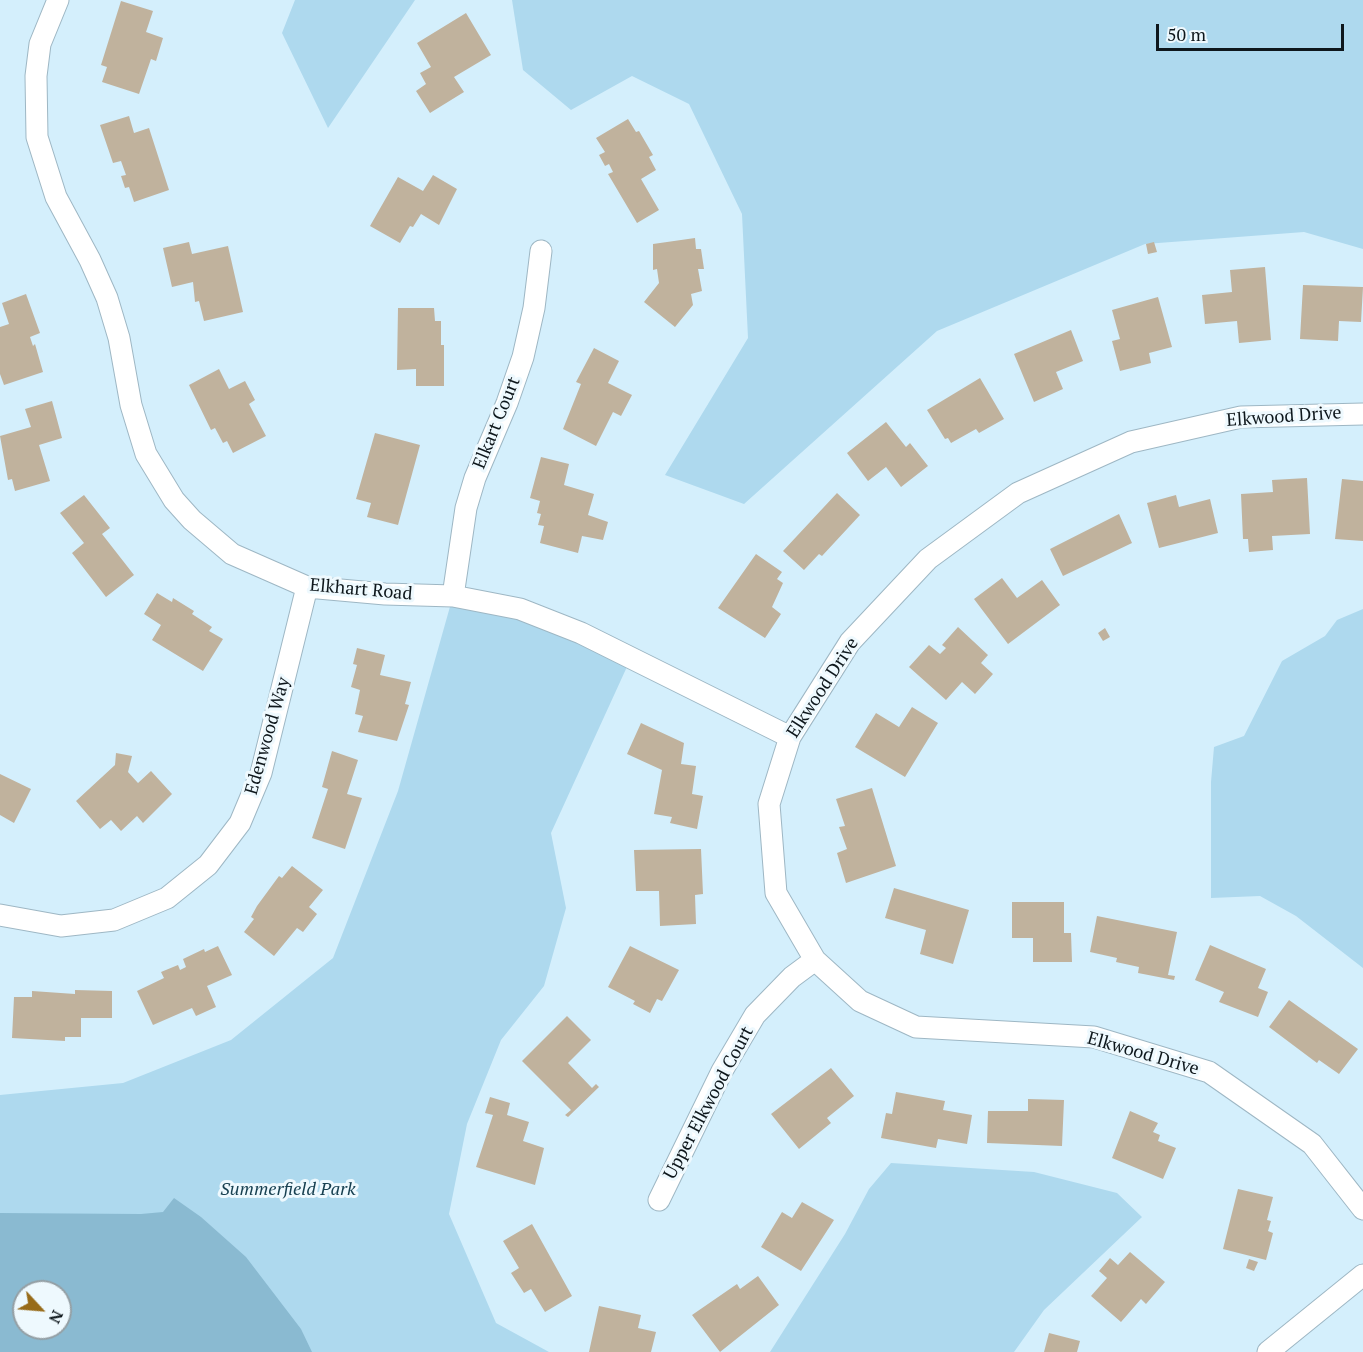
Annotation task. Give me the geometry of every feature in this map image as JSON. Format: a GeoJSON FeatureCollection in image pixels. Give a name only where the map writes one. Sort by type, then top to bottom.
{"type":"FeatureCollection","features":[{"type":"Feature","properties":{"kind":"street","name":"Elkhart Road"},"geometry":{"type":"LineString","coordinates":[[58,0],[40,44],[37,65],[37,137],[56,197],[90,260],[107,298],[119,338],[131,405],[146,454],[174,500],[210,538],[232,554],[307,587],[385,594],[453,596],[520,609],[581,633],[790,737]]}},
{"type":"Feature","properties":{"kind":"street","name":"Elkart Court"},"geometry":{"type":"LineString","coordinates":[[453,596],[466,508],[475,478],[507,403],[523,357],[534,308],[542,251]]}},
{"type":"Feature","properties":{"kind":"street","name":"Elkwood Drive"},"geometry":{"type":"LineString","coordinates":[[1363,414],[1241,417],[1131,442],[1018,493],[928,559],[850,642],[790,737],[770,804],[776,893],[815,960],[860,1001],[916,1027],[1095,1036],[1209,1072],[1312,1144],[1363,1209]]}},
{"type":"Feature","properties":{"kind":"street","name":"Edenwood Way"},"geometry":{"type":"LineString","coordinates":[[0,915],[61,926],[114,920],[167,898],[208,865],[240,823],[261,773],[307,587]]}},
{"type":"Feature","properties":{"kind":"street","name":"Upper Elkwood Court"},"geometry":{"type":"LineString","coordinates":[[658,1200],[722,1071],[755,1015],[792,976],[815,960]]}},
{"type":"Feature","properties":{"kind":"street"},"geometry":{"type":"LineString","coordinates":[[1268,1352],[1363,1275]]}},
{"type":"Feature","properties":{"kind":"green space"},"geometry":{"type":"Polygon","coordinates":[[[295,0],[415,0],[328,128],[282,33],[295,0]]]}},
{"type":"Feature","properties":{"kind":"green space"},"geometry":{"type":"Polygon","coordinates":[[[512,0],[1363,0],[1363,249],[1304,232],[1145,244],[937,331],[744,504],[665,475],[748,338],[742,214],[689,104],[632,76],[571,110],[523,70],[512,0]]]}},
{"type":"Feature","properties":{"kind":"green space","name":"Summerfield Park"},"geometry":{"type":"Polygon","coordinates":[[[453,596],[631,658],[551,833],[566,908],[544,986],[501,1040],[467,1124],[449,1214],[496,1323],[549,1352],[0,1352],[0,1095],[123,1083],[231,1040],[333,958],[398,791],[453,596]]]}},
{"type":"Feature","properties":{"kind":"green space"},"geometry":{"type":"Polygon","coordinates":[[[1363,609],[1363,968],[1296,916],[1260,896],[1211,898],[1211,782],[1214,747],[1244,736],[1282,661],[1325,636],[1337,620],[1363,609]]]}},
{"type":"Feature","properties":{"kind":"green space"},"geometry":{"type":"Polygon","coordinates":[[[891,1163],[1034,1172],[1117,1193],[1142,1217],[1044,1310],[1014,1352],[770,1352],[845,1234],[869,1189],[891,1163]]]}},
{"type":"Feature","properties":{"kind":"shaded area"},"geometry":{"type":"Polygon","coordinates":[[[174,1198],[201,1217],[246,1257],[301,1329],[312,1352],[0,1352],[0,1213],[141,1214],[163,1212],[174,1198]]]}},
{"type":"Feature","properties":{"kind":"building"},"geometry":{"type":"Polygon","coordinates":[[[121,1],[153,11],[146,32],[163,38],[156,61],[151,59],[139,94],[102,82],[107,67],[101,65],[121,1]]]}},
{"type":"Feature","properties":{"kind":"building"},"geometry":{"type":"Polygon","coordinates":[[[466,13],[491,55],[454,77],[464,92],[430,113],[416,91],[426,84],[420,73],[431,67],[417,43],[466,13]]]}},
{"type":"Feature","properties":{"kind":"building"},"geometry":{"type":"Polygon","coordinates":[[[129,116],[134,133],[149,128],[169,190],[134,202],[129,187],[125,188],[121,176],[126,175],[121,161],[113,163],[100,125],[129,116]]]}},
{"type":"Feature","properties":{"kind":"building"},"geometry":{"type":"Polygon","coordinates":[[[628,119],[636,132],[639,131],[653,155],[649,157],[656,170],[641,179],[659,210],[637,223],[608,174],[613,172],[609,164],[605,166],[599,155],[605,152],[596,138],[628,119]]]}},
{"type":"Feature","properties":{"kind":"building"},"geometry":{"type":"Polygon","coordinates":[[[433,175],[457,189],[439,225],[421,214],[413,227],[410,226],[400,243],[370,226],[398,177],[423,191],[433,175]]]}},
{"type":"Feature","properties":{"kind":"building"},"geometry":{"type":"Polygon","coordinates":[[[695,238],[696,249],[701,249],[704,269],[698,269],[702,291],[691,294],[693,305],[675,327],[644,302],[659,283],[657,269],[653,270],[653,244],[695,238]]]}},
{"type":"Feature","properties":{"kind":"building"},"geometry":{"type":"Polygon","coordinates":[[[189,242],[192,254],[228,246],[243,312],[204,321],[199,301],[195,302],[193,282],[172,287],[163,248],[189,242]]]}},
{"type":"Feature","properties":{"kind":"building"},"geometry":{"type":"Polygon","coordinates":[[[1154,242],[1157,252],[1148,254],[1146,244],[1154,242]]]}},
{"type":"Feature","properties":{"kind":"building"},"geometry":{"type":"Polygon","coordinates":[[[1265,267],[1271,340],[1239,343],[1237,321],[1205,324],[1202,295],[1232,292],[1230,270],[1265,267]]]}},
{"type":"Feature","properties":{"kind":"building"},"geometry":{"type":"Polygon","coordinates":[[[1303,285],[1363,287],[1361,322],[1339,321],[1338,341],[1300,339],[1303,285]]]}},
{"type":"Feature","properties":{"kind":"building"},"geometry":{"type":"Polygon","coordinates":[[[26,294],[40,333],[30,337],[33,346],[35,344],[43,372],[4,385],[0,374],[0,327],[9,324],[2,303],[26,294]]]}},
{"type":"Feature","properties":{"kind":"building"},"geometry":{"type":"Polygon","coordinates":[[[1158,297],[1172,347],[1149,353],[1151,363],[1120,371],[1112,341],[1120,339],[1112,310],[1158,297]]]}},
{"type":"Feature","properties":{"kind":"building"},"geometry":{"type":"Polygon","coordinates":[[[398,308],[434,308],[435,321],[441,321],[441,345],[444,345],[444,386],[416,386],[416,369],[397,370],[398,308]]]}},
{"type":"Feature","properties":{"kind":"building"},"geometry":{"type":"Polygon","coordinates":[[[1071,330],[1083,361],[1056,372],[1063,389],[1034,402],[1014,354],[1071,330]]]}},
{"type":"Feature","properties":{"kind":"building"},"geometry":{"type":"Polygon","coordinates":[[[594,348],[619,361],[608,383],[632,395],[621,416],[613,412],[596,446],[563,429],[581,384],[576,382],[594,348]]]}},
{"type":"Feature","properties":{"kind":"building"},"geometry":{"type":"Polygon","coordinates":[[[219,369],[229,389],[245,381],[255,400],[249,404],[266,436],[233,453],[227,441],[223,443],[215,428],[211,430],[189,385],[219,369]]]}},
{"type":"Feature","properties":{"kind":"building"},"geometry":{"type":"Polygon","coordinates":[[[980,378],[1004,419],[979,433],[976,429],[951,443],[948,438],[945,439],[927,410],[980,378]]]}},
{"type":"Feature","properties":{"kind":"building"},"geometry":{"type":"Polygon","coordinates":[[[52,401],[62,438],[39,445],[50,481],[15,491],[12,479],[8,480],[0,436],[31,427],[25,409],[52,401]]]}},
{"type":"Feature","properties":{"kind":"building"},"geometry":{"type":"Polygon","coordinates":[[[886,422],[906,447],[910,443],[928,466],[901,487],[886,467],[868,481],[847,453],[886,422]]]}},
{"type":"Feature","properties":{"kind":"building"},"geometry":{"type":"Polygon","coordinates":[[[375,433],[420,445],[398,525],[367,517],[371,503],[356,499],[375,433]]]}},
{"type":"Feature","properties":{"kind":"building"},"geometry":{"type":"Polygon","coordinates":[[[541,457],[569,464],[564,485],[594,494],[588,515],[608,522],[603,540],[582,536],[578,553],[540,543],[544,526],[538,525],[541,514],[537,513],[540,501],[530,498],[541,457]]]}},
{"type":"Feature","properties":{"kind":"building"},"geometry":{"type":"Polygon","coordinates":[[[1307,478],[1310,534],[1272,536],[1273,550],[1249,552],[1248,539],[1243,539],[1241,494],[1273,492],[1272,480],[1307,478]]]}},
{"type":"Feature","properties":{"kind":"building"},"geometry":{"type":"Polygon","coordinates":[[[1342,479],[1363,481],[1363,541],[1335,539],[1342,479]]]}},
{"type":"Feature","properties":{"kind":"building"},"geometry":{"type":"Polygon","coordinates":[[[837,493],[860,515],[822,556],[819,554],[804,570],[783,551],[837,493]]]}},
{"type":"Feature","properties":{"kind":"building"},"geometry":{"type":"Polygon","coordinates":[[[84,495],[110,528],[102,534],[134,575],[106,597],[72,553],[84,543],[60,513],[84,495]]]}},
{"type":"Feature","properties":{"kind":"building"},"geometry":{"type":"Polygon","coordinates":[[[1176,495],[1179,507],[1210,499],[1218,533],[1159,548],[1147,503],[1176,495]]]}},
{"type":"Feature","properties":{"kind":"building"},"geometry":{"type":"Polygon","coordinates":[[[1119,514],[1132,543],[1063,576],[1050,549],[1119,514]]]}},
{"type":"Feature","properties":{"kind":"building"},"geometry":{"type":"Polygon","coordinates":[[[756,554],[782,572],[777,579],[783,583],[772,607],[781,614],[765,638],[718,608],[756,554]]]}},
{"type":"Feature","properties":{"kind":"building"},"geometry":{"type":"Polygon","coordinates":[[[1002,578],[1017,598],[1042,580],[1060,605],[1008,644],[974,599],[1002,578]]]}},
{"type":"Feature","properties":{"kind":"building"},"geometry":{"type":"Polygon","coordinates":[[[157,593],[172,602],[173,598],[194,611],[192,614],[212,627],[209,631],[223,639],[203,671],[152,640],[161,625],[144,614],[157,593]]]}},
{"type":"Feature","properties":{"kind":"building"},"geometry":{"type":"Polygon","coordinates":[[[958,627],[988,655],[981,663],[993,674],[975,694],[962,682],[946,700],[909,667],[929,645],[940,654],[946,648],[942,645],[958,627]]]}},
{"type":"Feature","properties":{"kind":"building"},"geometry":{"type":"Polygon","coordinates":[[[1105,628],[1110,637],[1103,641],[1098,633],[1105,628]]]}},
{"type":"Feature","properties":{"kind":"building"},"geometry":{"type":"Polygon","coordinates":[[[357,648],[385,655],[380,675],[411,682],[405,704],[409,705],[397,741],[358,732],[363,716],[355,714],[360,690],[351,687],[357,665],[353,664],[357,648]]]}},
{"type":"Feature","properties":{"kind":"building"},"geometry":{"type":"Polygon","coordinates":[[[912,707],[938,723],[905,777],[855,747],[876,713],[899,727],[912,707]]]}},
{"type":"Feature","properties":{"kind":"building"},"geometry":{"type":"Polygon","coordinates":[[[641,723],[684,743],[681,764],[696,766],[692,794],[703,796],[697,829],[670,823],[672,817],[654,814],[662,770],[627,754],[641,723]]]}},
{"type":"Feature","properties":{"kind":"building"},"geometry":{"type":"Polygon","coordinates":[[[332,751],[358,760],[347,794],[362,798],[345,849],[312,838],[328,789],[322,787],[332,751]]]}},
{"type":"Feature","properties":{"kind":"building"},"geometry":{"type":"Polygon","coordinates":[[[116,753],[132,756],[128,772],[138,783],[151,771],[172,794],[143,823],[137,816],[121,831],[111,820],[100,829],[76,801],[115,765],[116,753]]]}},
{"type":"Feature","properties":{"kind":"building"},"geometry":{"type":"Polygon","coordinates":[[[0,774],[31,789],[14,823],[0,815],[0,774]]]}},
{"type":"Feature","properties":{"kind":"building"},"geometry":{"type":"Polygon","coordinates":[[[872,788],[896,866],[846,883],[837,853],[847,849],[839,827],[845,826],[836,799],[872,788]]]}},
{"type":"Feature","properties":{"kind":"building"},"geometry":{"type":"Polygon","coordinates":[[[701,849],[703,894],[695,895],[696,924],[660,926],[659,891],[636,891],[634,850],[701,849]]]}},
{"type":"Feature","properties":{"kind":"building"},"geometry":{"type":"Polygon","coordinates":[[[292,866],[323,890],[309,907],[317,914],[303,932],[297,928],[274,956],[244,932],[254,919],[251,917],[257,906],[279,876],[282,878],[292,866]]]}},
{"type":"Feature","properties":{"kind":"building"},"geometry":{"type":"Polygon","coordinates":[[[894,888],[969,910],[953,964],[920,954],[926,930],[885,918],[894,888]]]}},
{"type":"Feature","properties":{"kind":"building"},"geometry":{"type":"Polygon","coordinates":[[[1012,902],[1064,902],[1064,933],[1071,933],[1072,962],[1033,962],[1033,938],[1012,938],[1012,902]]]}},
{"type":"Feature","properties":{"kind":"building"},"geometry":{"type":"Polygon","coordinates":[[[1097,916],[1177,932],[1168,975],[1175,976],[1174,980],[1138,973],[1139,967],[1116,962],[1117,958],[1090,952],[1097,916]]]}},
{"type":"Feature","properties":{"kind":"building"},"geometry":{"type":"Polygon","coordinates":[[[1210,945],[1266,969],[1258,988],[1268,992],[1258,1017],[1219,1002],[1224,992],[1195,980],[1210,945]]]}},
{"type":"Feature","properties":{"kind":"building"},"geometry":{"type":"Polygon","coordinates":[[[218,946],[232,975],[207,986],[216,1007],[196,1016],[192,1008],[153,1025],[137,991],[164,978],[161,972],[178,965],[180,970],[186,967],[183,959],[204,949],[205,952],[218,946]]]}},
{"type":"Feature","properties":{"kind":"building"},"geometry":{"type":"Polygon","coordinates":[[[630,946],[679,970],[662,1001],[657,999],[650,1013],[633,1004],[635,1001],[608,987],[630,946]]]}},
{"type":"Feature","properties":{"kind":"building"},"geometry":{"type":"Polygon","coordinates":[[[75,990],[112,991],[112,1018],[81,1018],[81,1037],[65,1037],[65,1041],[12,1038],[14,997],[32,997],[32,991],[75,994],[75,990]]]}},
{"type":"Feature","properties":{"kind":"building"},"geometry":{"type":"Polygon","coordinates":[[[1289,1000],[1358,1049],[1339,1074],[1319,1060],[1317,1063],[1269,1027],[1289,1000]]]}},
{"type":"Feature","properties":{"kind":"building"},"geometry":{"type":"Polygon","coordinates":[[[567,1016],[591,1040],[568,1063],[592,1088],[596,1084],[599,1087],[568,1117],[565,1115],[571,1110],[522,1061],[567,1016]]]}},
{"type":"Feature","properties":{"kind":"building"},"geometry":{"type":"Polygon","coordinates":[[[831,1068],[854,1096],[827,1118],[831,1123],[799,1149],[771,1114],[831,1068]]]}},
{"type":"Feature","properties":{"kind":"building"},"geometry":{"type":"Polygon","coordinates":[[[896,1092],[945,1101],[943,1110],[972,1115],[967,1144],[938,1139],[936,1148],[881,1138],[886,1113],[892,1114],[896,1092]]]}},
{"type":"Feature","properties":{"kind":"building"},"geometry":{"type":"Polygon","coordinates":[[[490,1097],[510,1103],[507,1115],[529,1122],[523,1141],[544,1148],[535,1185],[476,1167],[493,1115],[485,1113],[490,1097]]]}},
{"type":"Feature","properties":{"kind":"building"},"geometry":{"type":"Polygon","coordinates":[[[1028,1099],[1064,1100],[1062,1146],[987,1143],[988,1111],[1028,1111],[1028,1099]]]}},
{"type":"Feature","properties":{"kind":"building"},"geometry":{"type":"Polygon","coordinates":[[[1130,1111],[1158,1123],[1153,1132],[1160,1135],[1158,1141],[1176,1148],[1163,1179],[1112,1158],[1130,1111]]]}},
{"type":"Feature","properties":{"kind":"building"},"geometry":{"type":"Polygon","coordinates":[[[1238,1189],[1273,1197],[1267,1220],[1271,1221],[1268,1231],[1273,1233],[1266,1260],[1223,1249],[1238,1189]]]}},
{"type":"Feature","properties":{"kind":"building"},"geometry":{"type":"Polygon","coordinates":[[[802,1202],[834,1220],[801,1271],[761,1247],[782,1212],[792,1218],[802,1202]]]}},
{"type":"Feature","properties":{"kind":"building"},"geometry":{"type":"Polygon","coordinates":[[[532,1224],[572,1296],[545,1312],[531,1289],[524,1293],[511,1273],[519,1268],[503,1241],[532,1224]]]}},
{"type":"Feature","properties":{"kind":"building"},"geometry":{"type":"Polygon","coordinates":[[[1130,1252],[1165,1282],[1146,1304],[1141,1299],[1121,1322],[1091,1296],[1107,1278],[1099,1271],[1110,1258],[1118,1265],[1130,1252]]]}},
{"type":"Feature","properties":{"kind":"building"},"geometry":{"type":"Polygon","coordinates":[[[1249,1259],[1258,1262],[1254,1271],[1246,1268],[1249,1259]]]}},
{"type":"Feature","properties":{"kind":"building"},"geometry":{"type":"Polygon","coordinates":[[[758,1276],[779,1305],[720,1352],[692,1315],[737,1284],[740,1289],[758,1276]]]}},
{"type":"Feature","properties":{"kind":"building"},"geometry":{"type":"Polygon","coordinates":[[[599,1306],[641,1315],[638,1328],[656,1332],[651,1352],[589,1352],[599,1306]]]}},
{"type":"Feature","properties":{"kind":"building"},"geometry":{"type":"Polygon","coordinates":[[[1049,1333],[1080,1341],[1077,1352],[1044,1352],[1049,1333]]]}}]}
